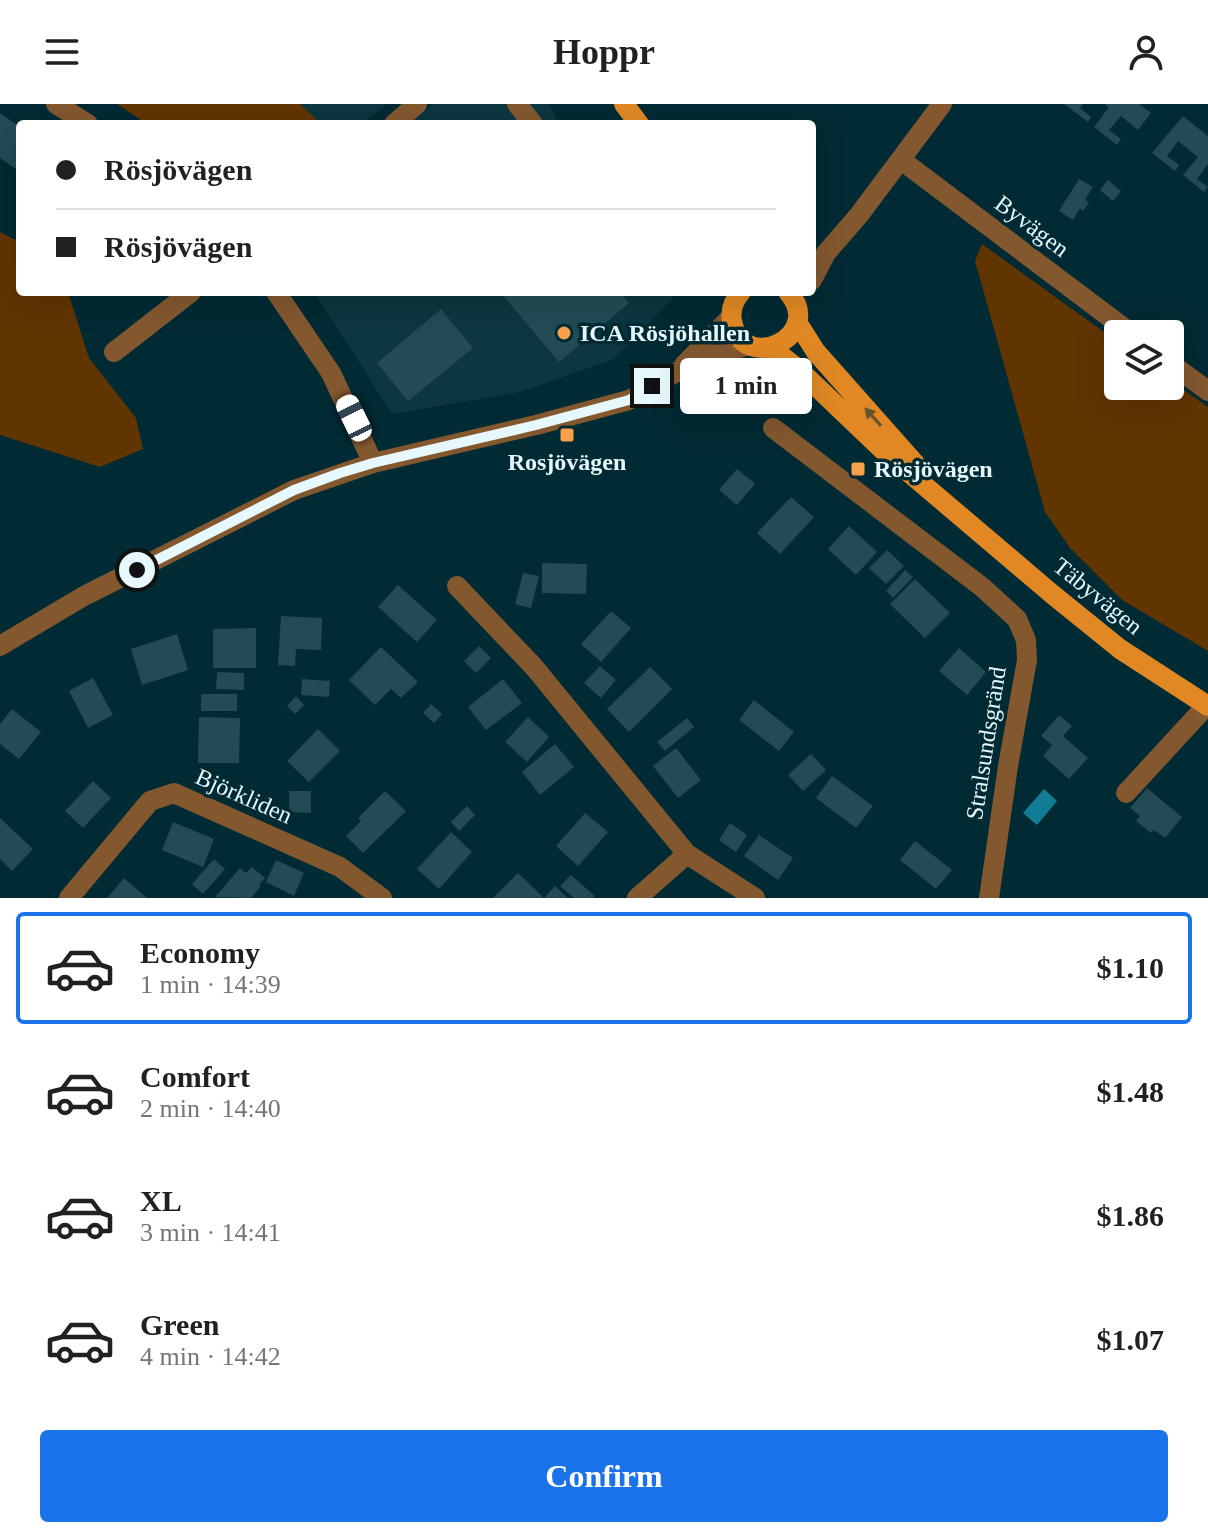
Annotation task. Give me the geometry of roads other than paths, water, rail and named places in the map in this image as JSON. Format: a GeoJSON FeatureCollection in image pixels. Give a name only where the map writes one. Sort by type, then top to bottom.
{"type":"FeatureCollection","features":[{"type":"Feature","properties":{"kind":"main road"},"geometry":{"type":"LineString","coordinates":[[733,302],[734,329],[740,338],[749,345],[771,348]]}},
{"type":"Feature","properties":{"kind":"main road","name":"Täbyvägen"},"geometry":{"type":"LineString","coordinates":[[797,304],[792,333],[771,348],[797,368],[886,453],[1052,594],[1120,649],[1208,706]]}},
{"type":"Feature","properties":{"kind":"main road","name":"Täbyvägen"},"geometry":{"type":"LineString","coordinates":[[797,304],[816,352],[962,517]]}},
{"type":"Feature","properties":{"kind":"street"},"geometry":{"type":"LineString","coordinates":[[56,104],[82,120]]}},
{"type":"Feature","properties":{"kind":"street"},"geometry":{"type":"LineString","coordinates":[[399,120],[417,104]]}},
{"type":"Feature","properties":{"kind":"street"},"geometry":{"type":"LineString","coordinates":[[517,104],[530,120]]}},
{"type":"Feature","properties":{"kind":"street"},"geometry":{"type":"LineString","coordinates":[[819,257],[901,160],[942,104]]}},
{"type":"Feature","properties":{"kind":"street","name":"Byvägen"},"geometry":{"type":"LineString","coordinates":[[901,160],[1113,320]]}},
{"type":"Feature","properties":{"kind":"street"},"geometry":{"type":"LineString","coordinates":[[114,352],[186,296]]}},
{"type":"Feature","properties":{"kind":"street"},"geometry":{"type":"LineString","coordinates":[[279,296],[331,373],[373,463]]}},
{"type":"Feature","properties":{"kind":"street"},"geometry":{"type":"LineString","coordinates":[[675,373],[733,302]]}},
{"type":"Feature","properties":{"kind":"street"},"geometry":{"type":"LineString","coordinates":[[0,646],[84,596],[294,490],[373,463],[629,400],[675,373],[749,345]]}},
{"type":"Feature","properties":{"kind":"street"},"geometry":{"type":"LineString","coordinates":[[1184,373],[1208,391]]}},
{"type":"Feature","properties":{"kind":"street","name":"Stralsundsgränd"},"geometry":{"type":"LineString","coordinates":[[773,428],[982,587],[1017,619],[1026,640],[1027,660],[989,898]]}},
{"type":"Feature","properties":{"kind":"street"},"geometry":{"type":"LineString","coordinates":[[457,586],[534,667],[687,854],[755,898]]}},
{"type":"Feature","properties":{"kind":"street"},"geometry":{"type":"LineString","coordinates":[[1126,793],[1208,706]]}},
{"type":"Feature","properties":{"kind":"street","name":"Björkliden"},"geometry":{"type":"LineString","coordinates":[[69,898],[150,801],[174,793],[340,867],[382,898]]}},
{"type":"Feature","properties":{"kind":"street"},"geometry":{"type":"LineString","coordinates":[[637,898],[687,854]]}},
{"type":"Feature","properties":{"kind":"water"},"geometry":{"type":"Polygon","coordinates":[[[1044,789],[1057,801],[1037,825],[1023,813],[1044,789]]]}},
{"type":"Feature","properties":{"kind":"place","name":"ICA Rösjöhallen"},"geometry":{"type":"Point","coordinates":[564,333]}},
{"type":"Feature","properties":{"kind":"place","name":"Rosjövägen"},"geometry":{"type":"Point","coordinates":[567,435]}},
{"type":"Feature","properties":{"kind":"place","name":"Rösjövägen"},"geometry":{"type":"Point","coordinates":[858,469]}}]}
